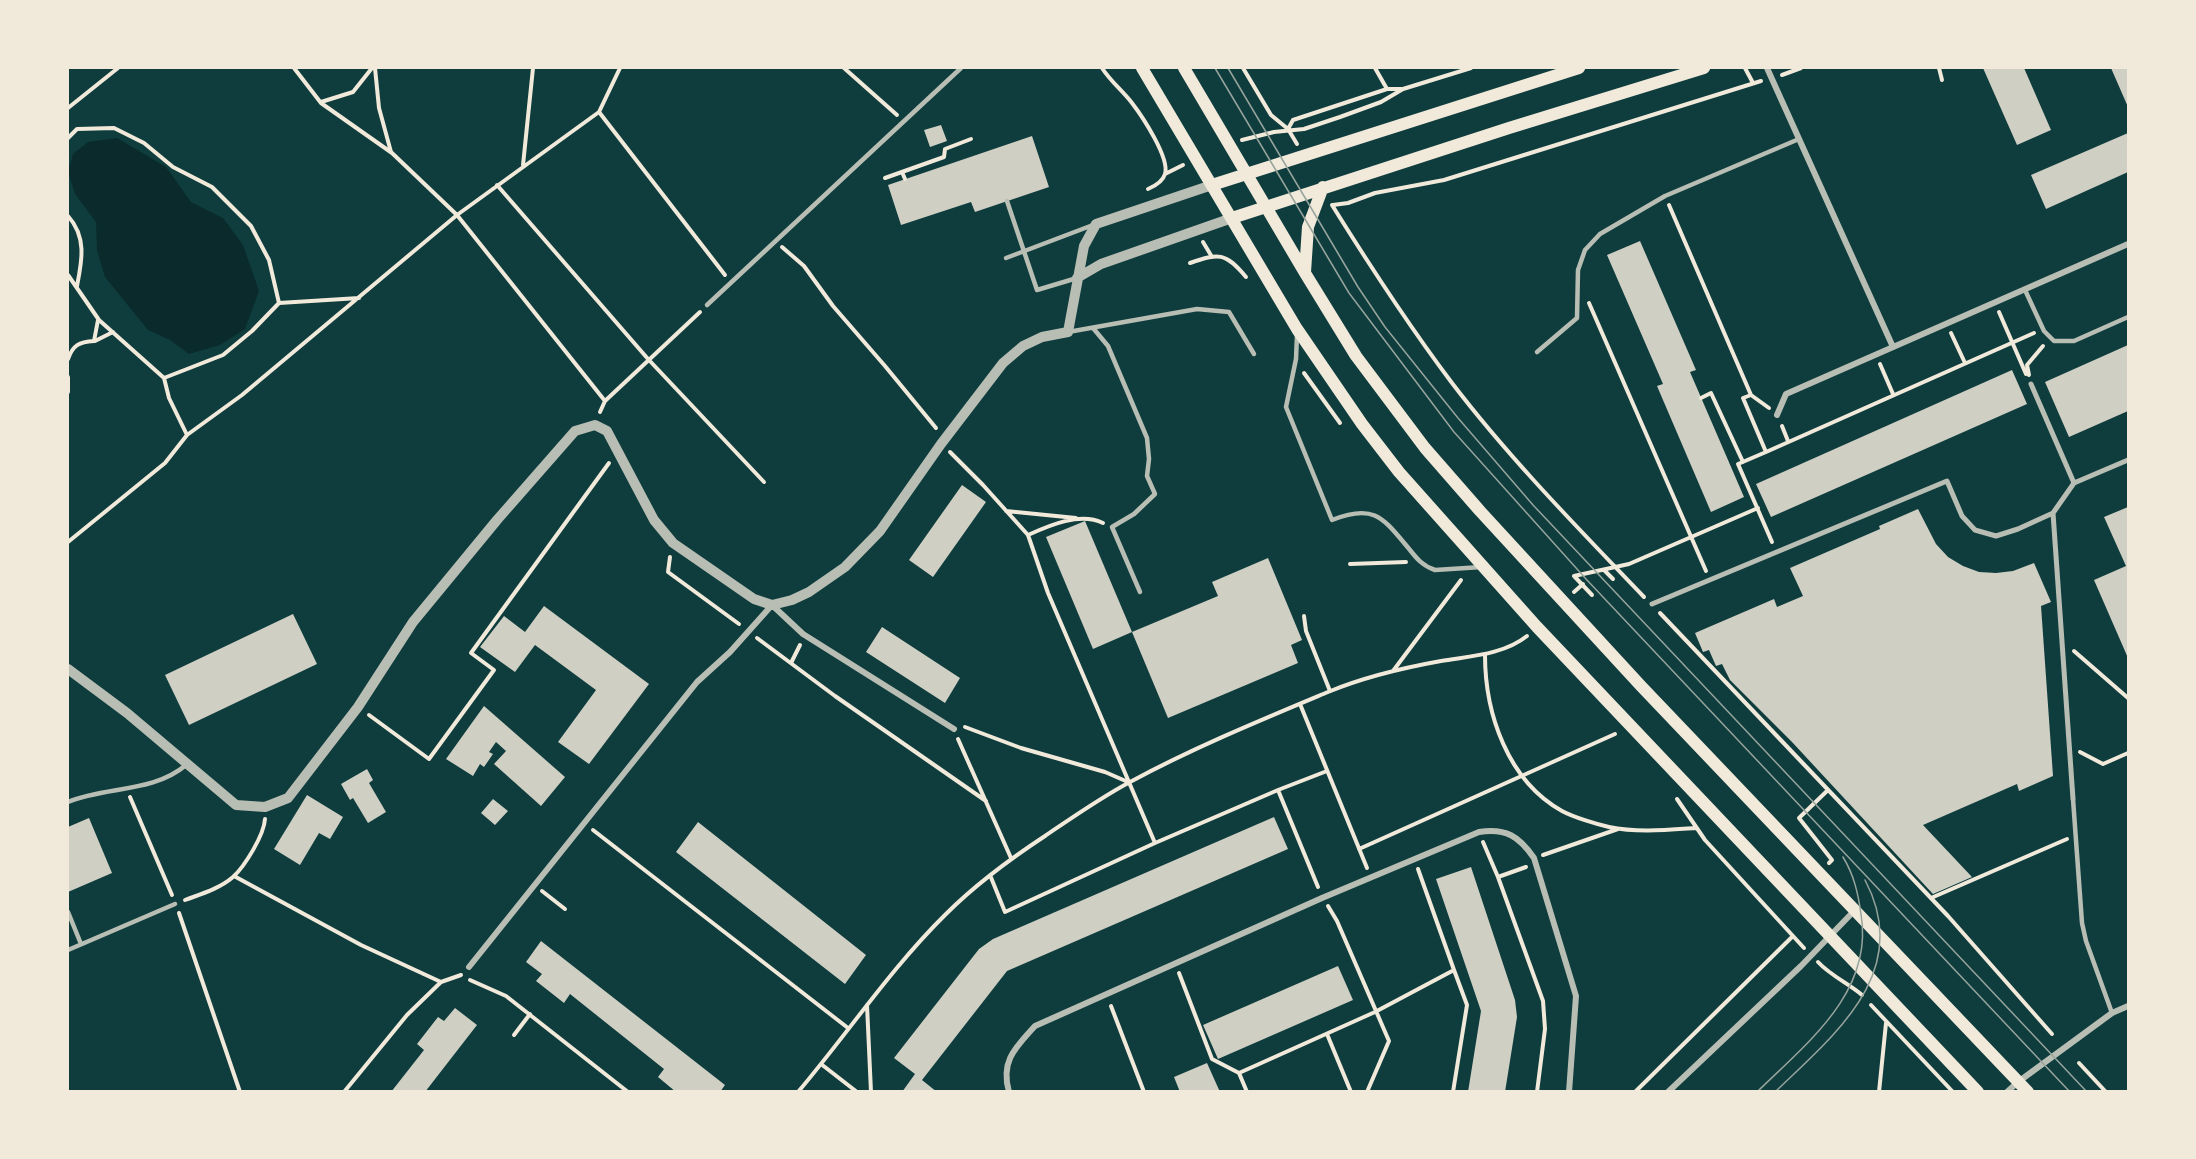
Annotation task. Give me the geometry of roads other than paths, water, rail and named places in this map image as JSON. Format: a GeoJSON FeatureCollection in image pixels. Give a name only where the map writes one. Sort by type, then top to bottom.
{"type":"FeatureCollection","features":[{"type":"Feature","properties":{"kind":"main road"},"geometry":{"type":"LineString","coordinates":[[1142,68],[1297,329],[1356,415],[1399,472],[1482,567],[1978,1092]]}},
{"type":"Feature","properties":{"kind":"main road"},"geometry":{"type":"LineString","coordinates":[[1184,68],[1356,356],[1425,448],[1641,686],[2028,1092]]}},
{"type":"Feature","properties":{"kind":"main road"},"geometry":{"type":"LineString","coordinates":[[1212,185],[1579,68]]}},
{"type":"Feature","properties":{"kind":"main road"},"geometry":{"type":"LineString","coordinates":[[1232,218],[1323,187],[1704,68]]}},
{"type":"Feature","properties":{"kind":"main road"},"geometry":{"type":"LineString","coordinates":[[1305,273],[1308,227],[1323,187]]}},
{"type":"Feature","properties":{"kind":"street"},"geometry":{"type":"LineString","coordinates":[[1767,68],[1893,347]]}},
{"type":"Feature","properties":{"kind":"street"},"geometry":{"type":"LineString","coordinates":[[469,967],[697,682],[730,652],[772,605],[792,600],[809,592],[845,567],[880,531],[941,444],[1003,363],[1023,346],[1042,337],[1068,332],[1083,246],[1096,224],[1212,185]]}},
{"type":"Feature","properties":{"kind":"street"},"geometry":{"type":"LineString","coordinates":[[1077,278],[1101,264],[1232,218]]}},
{"type":"Feature","properties":{"kind":"street"},"geometry":{"type":"LineString","coordinates":[[1777,414],[1786,394],[2128,244]]}},
{"type":"Feature","properties":{"kind":"street"},"geometry":{"type":"LineString","coordinates":[[2031,384],[2074,483]]}},
{"type":"Feature","properties":{"kind":"street"},"geometry":{"type":"LineString","coordinates":[[68,668],[127,713],[236,805],[265,807],[288,798],[358,707],[413,622],[497,520],[575,431],[595,425],[607,431],[654,520],[673,543],[754,599],[772,605],[803,634],[954,729]]}},
{"type":"Feature","properties":{"kind":"street"},"geometry":{"type":"LineString","coordinates":[[1652,604],[1947,481],[1962,516],[1975,530],[1996,536],[2053,513],[2074,483],[2128,460]]}},
{"type":"Feature","properties":{"kind":"street"},"geometry":{"type":"LineString","coordinates":[[2053,513],[2073,799]]}},
{"type":"Feature","properties":{"kind":"street"},"geometry":{"type":"LineString","coordinates":[[1009,1092],[1005,1078],[1011,1053],[1035,1026],[1323,898],[1479,832],[1494,830],[1509,834],[1524,844],[1535,861],[1576,996],[1569,1092]]}},
{"type":"Feature","properties":{"kind":"street"},"geometry":{"type":"LineString","coordinates":[[1668,1092],[1854,911]]}},
{"type":"Feature","properties":{"kind":"street"},"geometry":{"type":"LineString","coordinates":[[2007,1092],[2112,1013],[2128,1006]]}},
{"type":"Feature","properties":{"kind":"lane"},"geometry":{"type":"LineString","coordinates":[[707,305],[961,68]]}},
{"type":"Feature","properties":{"kind":"lane"},"geometry":{"type":"LineString","coordinates":[[1538,352],[1577,318],[1578,270],[1585,250],[1600,234],[1665,196],[1799,139]]}},
{"type":"Feature","properties":{"kind":"lane"},"geometry":{"type":"LineString","coordinates":[[1007,201],[1037,290],[1077,278]]}},
{"type":"Feature","properties":{"kind":"lane"},"geometry":{"type":"LineString","coordinates":[[1006,258],[1096,224]]}},
{"type":"Feature","properties":{"kind":"lane"},"geometry":{"type":"LineString","coordinates":[[2025,290],[2042,329],[2049,338],[2059,342],[2074,341],[2128,317]]}},
{"type":"Feature","properties":{"kind":"lane"},"geometry":{"type":"LineString","coordinates":[[1068,332],[1197,309],[1229,312],[1254,354]]}},
{"type":"Feature","properties":{"kind":"lane"},"geometry":{"type":"LineString","coordinates":[[1093,328],[1108,346],[1147,438],[1149,459],[1147,476],[1155,494],[1134,514],[1112,527],[1140,592]]}},
{"type":"Feature","properties":{"kind":"lane"},"geometry":{"type":"LineString","coordinates":[[1297,329],[1296,359],[1286,407],[1332,520],[1348,513],[1368,512],[1387,522],[1419,561],[1435,570],[1482,567]]}},
{"type":"Feature","properties":{"kind":"lane"},"geometry":{"type":"LineString","coordinates":[[68,802],[84,795],[165,779],[187,764]]}},
{"type":"Feature","properties":{"kind":"lane"},"geometry":{"type":"LineString","coordinates":[[2073,799],[2084,932],[2112,1013]]}},
{"type":"Feature","properties":{"kind":"lane"},"geometry":{"type":"LineString","coordinates":[[68,950],[176,904]]}},
{"type":"Feature","properties":{"kind":"lane"},"geometry":{"type":"LineString","coordinates":[[68,912],[81,944]]}},
{"type":"Feature","properties":{"kind":"water"},"geometry":{"type":"Polygon","coordinates":[[[117,138],[166,167],[191,202],[223,218],[243,245],[259,291],[245,329],[220,345],[189,354],[170,340],[148,330],[105,277],[97,250],[96,222],[75,194],[68,172],[73,154],[88,142],[117,138]]]}},
{"type":"Feature","properties":{"kind":"tram line"},"geometry":{"type":"LineString","coordinates":[[1215,68],[1349,293],[1454,432],[1586,579],[2070,1092]]}},
{"type":"Feature","properties":{"kind":"tram line"},"geometry":{"type":"LineString","coordinates":[[1228,68],[1358,287],[1385,327],[1458,418],[1533,505],[2087,1092]]}},
{"type":"Feature","properties":{"kind":"tram line"},"geometry":{"type":"LineString","coordinates":[[1757,1092],[1833,1014],[1847,992],[1857,968],[1862,942],[1861,914],[1855,884],[1843,857]]}},
{"type":"Feature","properties":{"kind":"tram line"},"geometry":{"type":"LineString","coordinates":[[1775,1092],[1821,1048],[1842,1024],[1860,999],[1874,972],[1880,944],[1878,913],[1865,880]]}}]}
